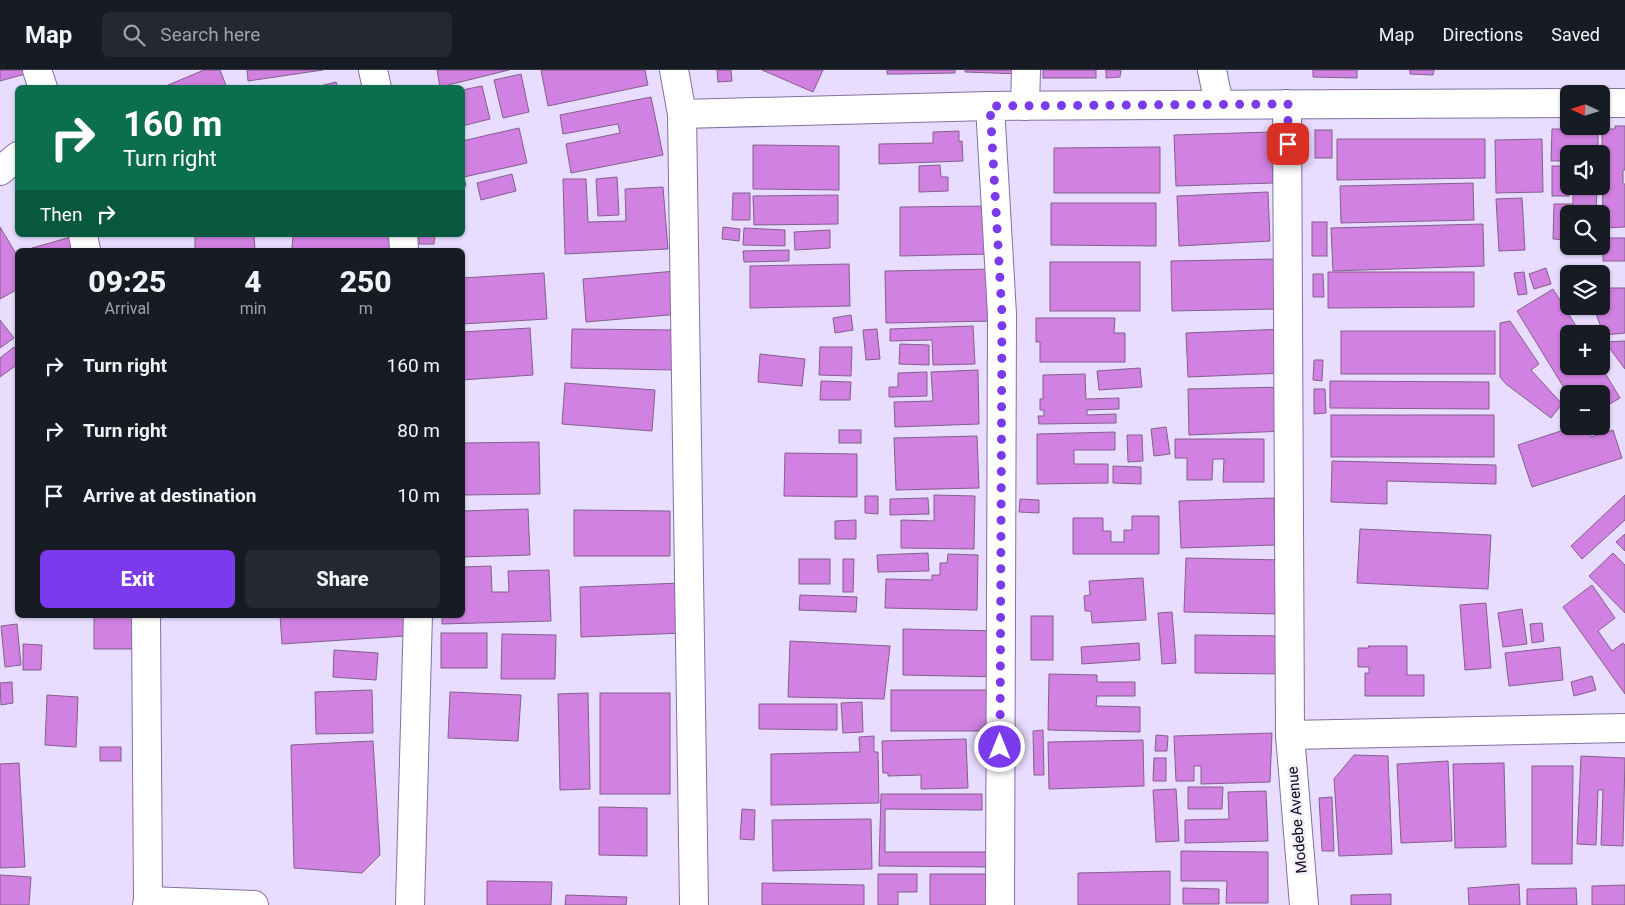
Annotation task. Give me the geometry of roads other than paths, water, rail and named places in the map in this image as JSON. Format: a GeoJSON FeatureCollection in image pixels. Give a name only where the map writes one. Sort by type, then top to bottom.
{"type":"FeatureCollection","features":[{"type":"Feature","properties":{"kind":"street"},"geometry":{"type":"LineString","coordinates":[[37,70],[42,85]]}},
{"type":"Feature","properties":{"kind":"street"},"geometry":{"type":"LineString","coordinates":[[374,70],[376,85]]}},
{"type":"Feature","properties":{"kind":"street"},"geometry":{"type":"LineString","coordinates":[[674,70],[682,114],[694,905]]}},
{"type":"Feature","properties":{"kind":"street"},"geometry":{"type":"LineString","coordinates":[[1026,70],[1026,106]]}},
{"type":"Feature","properties":{"kind":"street"},"geometry":{"type":"LineString","coordinates":[[1212,70],[1219,104]]}},
{"type":"Feature","properties":{"kind":"street"},"geometry":{"type":"LineString","coordinates":[[1610,103],[1625,103]]}},
{"type":"Feature","properties":{"kind":"street","name":"Modebe Avenue"},"geometry":{"type":"LineString","coordinates":[[1288,104],[1290,735],[1304,905]]}},
{"type":"Feature","properties":{"kind":"street"},"geometry":{"type":"LineString","coordinates":[[682,114],[990,106],[1560,104]]}},
{"type":"Feature","properties":{"kind":"street"},"geometry":{"type":"LineString","coordinates":[[990,106],[1002,314],[1000,905]]}},
{"type":"Feature","properties":{"kind":"street"},"geometry":{"type":"LineString","coordinates":[[0,171],[15,158]]}},
{"type":"Feature","properties":{"kind":"street"},"geometry":{"type":"LineString","coordinates":[[146,618],[148,903],[254,905]]}},
{"type":"Feature","properties":{"kind":"street"},"geometry":{"type":"LineString","coordinates":[[410,905],[418,618]]}},
{"type":"Feature","properties":{"kind":"street"},"geometry":{"type":"LineString","coordinates":[[1290,735],[1625,728]]}}]}
